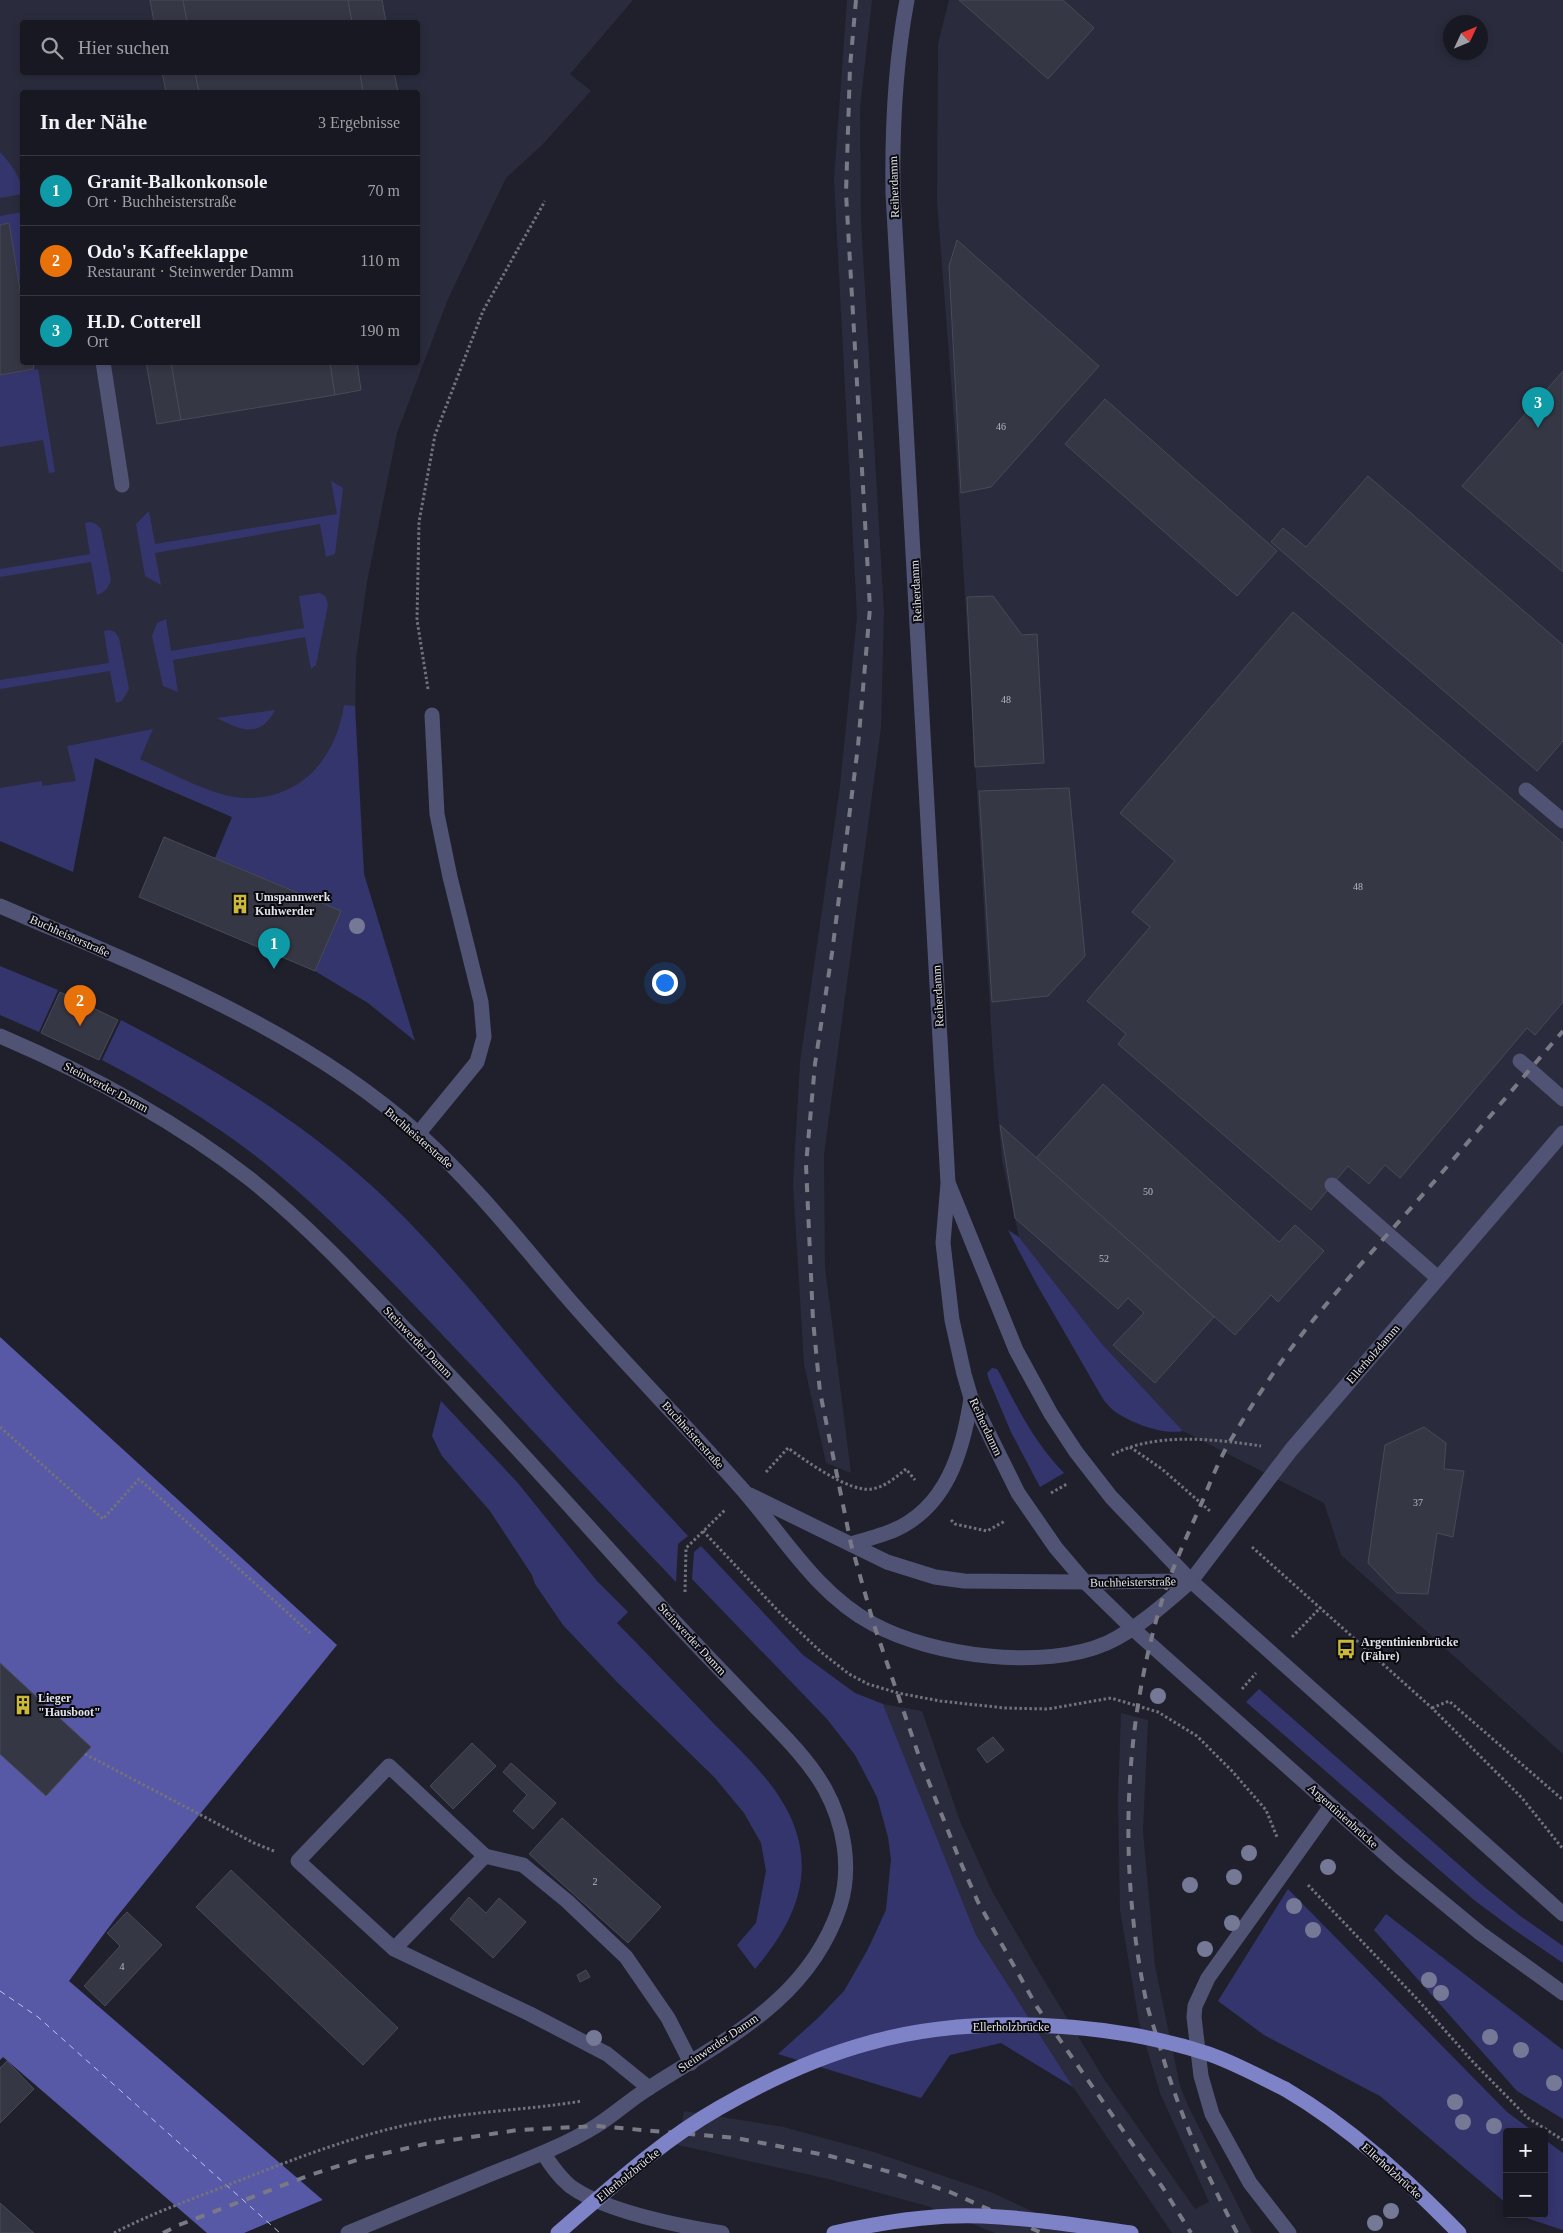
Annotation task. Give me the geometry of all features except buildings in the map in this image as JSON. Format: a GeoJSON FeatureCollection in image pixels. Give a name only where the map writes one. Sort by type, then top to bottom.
{"type":"FeatureCollection","features":[{"type":"Feature","properties":{"kind":"main road","name":"Ellerholzbrücke"},"geometry":{"type":"LineString","coordinates":[[558,2233],[655,2152],[718,2108],[793,2070],[869,2042],[943,2028],[980,2026],[1068,2027],[1101,2031],[1208,2054],[1243,2068],[1312,2105],[1366,2145],[1458,2233]]}},
{"type":"Feature","properties":{"kind":"main road"},"geometry":{"type":"LineString","coordinates":[[834,2233],[905,2220],[963,2216],[1059,2222],[1131,2233]]}},
{"type":"Feature","properties":{"kind":"street","name":"Reiherdamm"},"geometry":{"type":"LineString","coordinates":[[907,0],[894,103],[893,184],[948,1183],[943,1229],[946,1280],[956,1337],[971,1398],[993,1445],[1027,1507],[1056,1548],[1085,1582],[1132,1628]]}},
{"type":"Feature","properties":{"kind":"street"},"geometry":{"type":"LineString","coordinates":[[103,365],[122,485]]}},
{"type":"Feature","properties":{"kind":"street"},"geometry":{"type":"LineString","coordinates":[[418,1134],[477,1062],[484,1037],[482,1002],[450,877],[437,814],[432,714]]}},
{"type":"Feature","properties":{"kind":"street"},"geometry":{"type":"LineString","coordinates":[[1526,790],[1563,821]]}},
{"type":"Feature","properties":{"kind":"street","name":"Buchheisterstraße"},"geometry":{"type":"LineString","coordinates":[[0,906],[178,984],[242,1015],[338,1073],[418,1134],[456,1170],[507,1225],[568,1298],[745,1492],[818,1583],[874,1625],[908,1638],[968,1655],[1008,1658],[1074,1653],[1107,1643],[1132,1628],[1191,1581]]}},
{"type":"Feature","properties":{"kind":"street","name":"Steinwerder Damm"},"geometry":{"type":"LineString","coordinates":[[0,1036],[55,1060],[132,1098],[219,1156],[287,1211],[355,1276],[484,1410],[664,1610],[785,1737],[809,1765],[824,1789],[843,1832],[845,1882],[841,1903],[828,1936],[813,1962],[786,1993],[750,2024],[649,2088],[596,2126],[543,2153],[348,2233]]}},
{"type":"Feature","properties":{"kind":"street"},"geometry":{"type":"LineString","coordinates":[[1520,1061],[1563,1099]]}},
{"type":"Feature","properties":{"kind":"street","name":"Ellerholzdamm"},"geometry":{"type":"LineString","coordinates":[[1191,1581],[1291,1450],[1563,1133]]}},
{"type":"Feature","properties":{"kind":"street","name":"Reiherdamm"},"geometry":{"type":"LineString","coordinates":[[948,1183],[1016,1350],[1051,1414],[1076,1452],[1106,1490],[1174,1565],[1191,1581]]}},
{"type":"Feature","properties":{"kind":"street"},"geometry":{"type":"LineString","coordinates":[[1332,1185],[1438,1278]]}},
{"type":"Feature","properties":{"kind":"street"},"geometry":{"type":"LineString","coordinates":[[851,1544],[893,1530],[908,1522],[923,1511],[946,1485],[958,1460],[966,1433],[971,1398]]}},
{"type":"Feature","properties":{"kind":"street","name":"Buchheisterstraße"},"geometry":{"type":"LineString","coordinates":[[745,1492],[887,1562],[935,1577],[964,1580],[1085,1582],[1191,1581]]}},
{"type":"Feature","properties":{"kind":"street"},"geometry":{"type":"LineString","coordinates":[[1191,1581],[1563,1914]]}},
{"type":"Feature","properties":{"kind":"street","name":"Argentinienbrücke"},"geometry":{"type":"LineString","coordinates":[[1132,1628],[1331,1806],[1480,1933],[1563,1993]]}},
{"type":"Feature","properties":{"kind":"street"},"geometry":{"type":"LineString","coordinates":[[649,2088],[607,2054],[530,2014],[394,1949],[298,1861],[389,1766],[485,1856],[523,1865],[567,1901],[626,1957],[668,2018],[691,2063]]}},
{"type":"Feature","properties":{"kind":"street"},"geometry":{"type":"LineString","coordinates":[[1289,2233],[1250,2183],[1212,2114],[1201,2076],[1194,2017],[1195,2006],[1208,1978],[1331,1806]]}},
{"type":"Feature","properties":{"kind":"street"},"geometry":{"type":"LineString","coordinates":[[394,1949],[485,1856]]}},
{"type":"Feature","properties":{"kind":"street"},"geometry":{"type":"LineString","coordinates":[[543,2153],[561,2178],[586,2195],[620,2209],[722,2233]]}},
{"type":"Feature","properties":{"kind":"path"},"geometry":{"type":"LineString","coordinates":[[432,714],[418,620],[419,522],[435,435],[483,311],[545,201]]}},
{"type":"Feature","properties":{"kind":"path"},"geometry":{"type":"LineString","coordinates":[[0,1427],[103,1518],[139,1479],[310,1633]]}},
{"type":"Feature","properties":{"kind":"path"},"geometry":{"type":"LineString","coordinates":[[1115,1454],[1130,1447],[1152,1441],[1229,1441],[1291,1450]]}},
{"type":"Feature","properties":{"kind":"path"},"geometry":{"type":"LineString","coordinates":[[1130,1447],[1162,1469],[1321,1607],[1432,1708],[1522,1798],[1563,1849]]}},
{"type":"Feature","properties":{"kind":"path"},"geometry":{"type":"LineString","coordinates":[[788,1448],[818,1470],[866,1490],[885,1484],[906,1469],[914,1479]]}},
{"type":"Feature","properties":{"kind":"path"},"geometry":{"type":"LineString","coordinates":[[1046,1495],[1069,1483]]}},
{"type":"Feature","properties":{"kind":"path"},"geometry":{"type":"LineString","coordinates":[[950,1519],[955,1524],[986,1531],[1001,1522]]}},
{"type":"Feature","properties":{"kind":"path"},"geometry":{"type":"LineString","coordinates":[[685,1592],[686,1548],[703,1531]]}},
{"type":"Feature","properties":{"kind":"path"},"geometry":{"type":"LineString","coordinates":[[1305,1623],[1321,1607]]}},
{"type":"Feature","properties":{"kind":"path"},"geometry":{"type":"LineString","coordinates":[[1432,1708],[1449,1701],[1563,1800]]}},
{"type":"Feature","properties":{"kind":"path"},"geometry":{"type":"LineString","coordinates":[[1202,1731],[1197,1736],[1232,1771],[1266,1810],[1288,1865],[1528,2118],[1563,2140]]}},
{"type":"Feature","properties":{"kind":"path"},"geometry":{"type":"LineString","coordinates":[[85,1754],[254,1843]]}},
{"type":"Feature","properties":{"kind":"path"},"geometry":{"type":"LineString","coordinates":[[114,2233],[165,2210],[343,2142],[415,2123],[480,2113],[539,2108],[586,2100]]}},
{"type":"Feature","properties":{"kind":"shaded area"},"geometry":{"type":"Polygon","coordinates":[[[0,0],[633,0],[570,74],[591,91],[542,145],[506,178],[448,299],[397,433],[367,582],[356,659],[355,734],[364,874],[95,758],[77,844],[0,811],[0,0]]]}},
{"type":"Feature","properties":{"kind":"shaded area"},"geometry":{"type":"Polygon","coordinates":[[[847,0],[872,0],[860,108],[861,221],[884,611],[881,728],[824,1155],[825,1267],[851,1473],[826,1463],[804,1364],[793,1184],[800,1062],[840,786],[857,617],[834,179],[847,0]]]}},
{"type":"Feature","properties":{"kind":"shaded area"},"geometry":{"type":"Polygon","coordinates":[[[949,0],[1563,0],[1563,1754],[1341,1555],[1324,1503],[1183,1431],[1102,1344],[1019,1237],[1002,1160],[993,1058],[955,432],[937,202],[938,44],[949,0]]]}},
{"type":"Feature","properties":{"kind":"shaded area"},"geometry":{"type":"Polygon","coordinates":[[[0,152],[12,166],[18,177],[20,194],[0,198],[0,152]]]}},
{"type":"Feature","properties":{"kind":"shaded area"},"geometry":{"type":"Polygon","coordinates":[[[20,212],[19,281],[9,224],[0,225],[0,216],[20,212]]]}},
{"type":"Feature","properties":{"kind":"shaded area"},"geometry":{"type":"Polygon","coordinates":[[[38,369],[55,472],[49,473],[43,440],[0,447],[0,375],[38,369]]]}},
{"type":"Feature","properties":{"kind":"shaded area"},"geometry":{"type":"Polygon","coordinates":[[[331,481],[343,488],[335,554],[326,557],[320,524],[155,553],[161,585],[145,576],[136,524],[149,511],[155,544],[337,514],[331,481]]]}},
{"type":"Feature","properties":{"kind":"shaded area"},"geometry":{"type":"Polygon","coordinates":[[[91,522],[101,529],[111,580],[102,593],[97,595],[91,562],[0,577],[0,569],[90,554],[85,523],[91,522]]]}},
{"type":"Feature","properties":{"kind":"shaded area"},"geometry":{"type":"Polygon","coordinates":[[[320,593],[326,597],[328,605],[316,665],[311,669],[305,637],[173,660],[178,692],[163,686],[152,636],[157,623],[166,619],[171,651],[304,628],[299,596],[320,593]]]}},
{"type":"Feature","properties":{"kind":"shaded area"},"geometry":{"type":"Polygon","coordinates":[[[110,630],[115,632],[119,638],[129,689],[122,701],[116,703],[110,671],[0,689],[0,680],[109,663],[104,631],[110,630]]]}},
{"type":"Feature","properties":{"kind":"shaded area"},"geometry":{"type":"Polygon","coordinates":[[[344,705],[355,706],[364,874],[415,1041],[368,1003],[315,971],[340,911],[215,858],[232,817],[95,758],[73,872],[0,841],[0,788],[42,781],[42,786],[76,781],[67,746],[153,729],[140,759],[187,781],[224,795],[257,798],[277,794],[294,786],[309,775],[322,761],[332,744],[340,725],[344,705]]]}},
{"type":"Feature","properties":{"kind":"shaded area"},"geometry":{"type":"Polygon","coordinates":[[[275,710],[263,725],[249,729],[234,726],[217,718],[275,710]]]}},
{"type":"Feature","properties":{"kind":"shaded area"},"geometry":{"type":"Polygon","coordinates":[[[0,966],[58,990],[39,1032],[0,1015],[0,966]]]}},
{"type":"Feature","properties":{"kind":"shaded area"},"geometry":{"type":"Polygon","coordinates":[[[121,1020],[188,1056],[284,1116],[345,1162],[397,1210],[463,1281],[547,1381],[688,1536],[678,1544],[676,1582],[401,1291],[300,1193],[253,1154],[211,1124],[147,1084],[102,1060],[121,1020]]]}},
{"type":"Feature","properties":{"kind":"shaded area"},"geometry":{"type":"Polygon","coordinates":[[[1008,1230],[1019,1237],[1102,1344],[1183,1431],[1158,1430],[1140,1425],[1117,1413],[1108,1405],[1036,1283],[1008,1230]]]}},
{"type":"Feature","properties":{"kind":"shaded area"},"geometry":{"type":"Polygon","coordinates":[[[0,1337],[337,1645],[115,1919],[69,1981],[361,2233],[207,2233],[3,2057],[0,2060],[0,1337]]]}},
{"type":"Feature","properties":{"kind":"shaded area"},"geometry":{"type":"Polygon","coordinates":[[[992,1368],[997,1369],[1028,1426],[1064,1473],[1040,1487],[1011,1432],[989,1380],[987,1373],[992,1368]]]}},
{"type":"Feature","properties":{"kind":"shaded area"},"geometry":{"type":"Polygon","coordinates":[[[441,1401],[517,1482],[597,1581],[628,1612],[617,1623],[752,1762],[771,1785],[787,1809],[797,1833],[801,1857],[801,1880],[796,1902],[786,1925],[755,1969],[737,1945],[756,1923],[766,1871],[761,1843],[744,1813],[715,1778],[616,1681],[563,1625],[490,1511],[442,1456],[432,1436],[441,1401]]]}},
{"type":"Feature","properties":{"kind":"shaded area"},"geometry":{"type":"Polygon","coordinates":[[[701,1546],[803,1655],[855,1693],[883,1704],[976,1935],[1073,2087],[1001,2043],[950,2055],[921,2098],[778,2054],[818,2018],[844,1991],[868,1949],[886,1910],[891,1859],[888,1837],[877,1797],[855,1755],[827,1719],[692,1579],[694,1552],[701,1546]]]}},
{"type":"Feature","properties":{"kind":"shaded area"},"geometry":{"type":"Polygon","coordinates":[[[1259,1689],[1482,1885],[1519,1915],[1563,1946],[1563,1963],[1474,1900],[1246,1702],[1259,1689]]]}},
{"type":"Feature","properties":{"kind":"shaded area"},"geometry":{"type":"Polygon","coordinates":[[[883,1704],[922,1711],[960,1821],[992,1891],[1104,2079],[1195,2209],[1209,2202],[1160,2093],[1139,2022],[1120,1910],[1118,1801],[1121,1713],[1148,1720],[1143,1831],[1155,1966],[1180,2086],[1189,2108],[1252,2233],[1172,2233],[1073,2087],[976,1935],[883,1704]]]}},
{"type":"Feature","properties":{"kind":"shaded area"},"geometry":{"type":"Polygon","coordinates":[[[1288,1889],[1507,2112],[1529,2128],[1503,2128],[1503,2201],[1380,2096],[1264,2035],[1218,2001],[1288,1889]]]}},
{"type":"Feature","properties":{"kind":"shaded area"},"geometry":{"type":"Polygon","coordinates":[[[1386,1914],[1563,2050],[1563,2119],[1517,2091],[1374,1930],[1386,1914]]]}},
{"type":"Feature","properties":{"kind":"shaded area"},"geometry":{"type":"Polygon","coordinates":[[[684,2111],[784,2127],[874,2152],[993,2193],[1079,2233],[995,2233],[927,2206],[828,2179],[678,2145],[684,2111]]]}},
{"type":"Feature","properties":{"kind":"shaded area"},"geometry":{"type":"Polygon","coordinates":[[[1548,2142],[1563,2153],[1563,2230],[1526,2218],[1548,2218],[1548,2142]]]}},
{"type":"Feature","properties":{"kind":"pier"},"geometry":{"type":"Polygon","coordinates":[[[325,2199],[363,2233],[244,2233],[325,2199]]]}},
{"type":"Feature","properties":{"kind":"ferry route"},"geometry":{"type":"LineString","coordinates":[[0,1991],[38,2017],[280,2233]]}},
{"type":"Feature","properties":{"kind":"railway"},"geometry":{"type":"LineString","coordinates":[[856,0],[850,67],[846,193],[870,608],[858,746],[832,953],[815,1064],[806,1165],[813,1320],[820,1392],[851,1544],[874,1625],[922,1765],[978,1902],[1037,2007],[1163,2188],[1191,2233]]}},
{"type":"Feature","properties":{"kind":"railway"},"geometry":{"type":"LineString","coordinates":[[1237,2233],[1204,2166],[1168,2075],[1147,2005],[1138,1956],[1129,1856],[1129,1805],[1132,1755],[1138,1705],[1147,1656],[1160,1607],[1176,1562],[1222,1457],[1244,1418],[1277,1368],[1300,1336],[1335,1294],[1563,1031]]}},
{"type":"Feature","properties":{"kind":"railway"},"geometry":{"type":"LineString","coordinates":[[163,2233],[179,2225],[310,2175],[360,2159],[425,2144],[518,2130],[596,2126],[736,2138],[830,2156],[894,2173],[950,2192],[1042,2233]]}},
{"type":"Feature","properties":{"kind":"place","name":"H.D. Cotterell"},"geometry":{"type":"Point","coordinates":[1538,428]}},
{"type":"Feature","properties":{"kind":"place","name":"Umspannwerk Kuhwerder"},"geometry":{"type":"Point","coordinates":[240,904]}},
{"type":"Feature","properties":{"kind":"place","name":"Granit-Balkonkonsole"},"geometry":{"type":"Point","coordinates":[274,969]}},
{"type":"Feature","properties":{"kind":"place","name":"Odo's Kaffeeklappe"},"geometry":{"type":"Point","coordinates":[80,1026]}},
{"type":"Feature","properties":{"kind":"place","name":"Argentinienbrücke (Fähre)"},"geometry":{"type":"Point","coordinates":[1346,1649]}},
{"type":"Feature","properties":{"kind":"place","name":"Lieger \"Hausboot\""},"geometry":{"type":"Point","coordinates":[23,1705]}}]}
